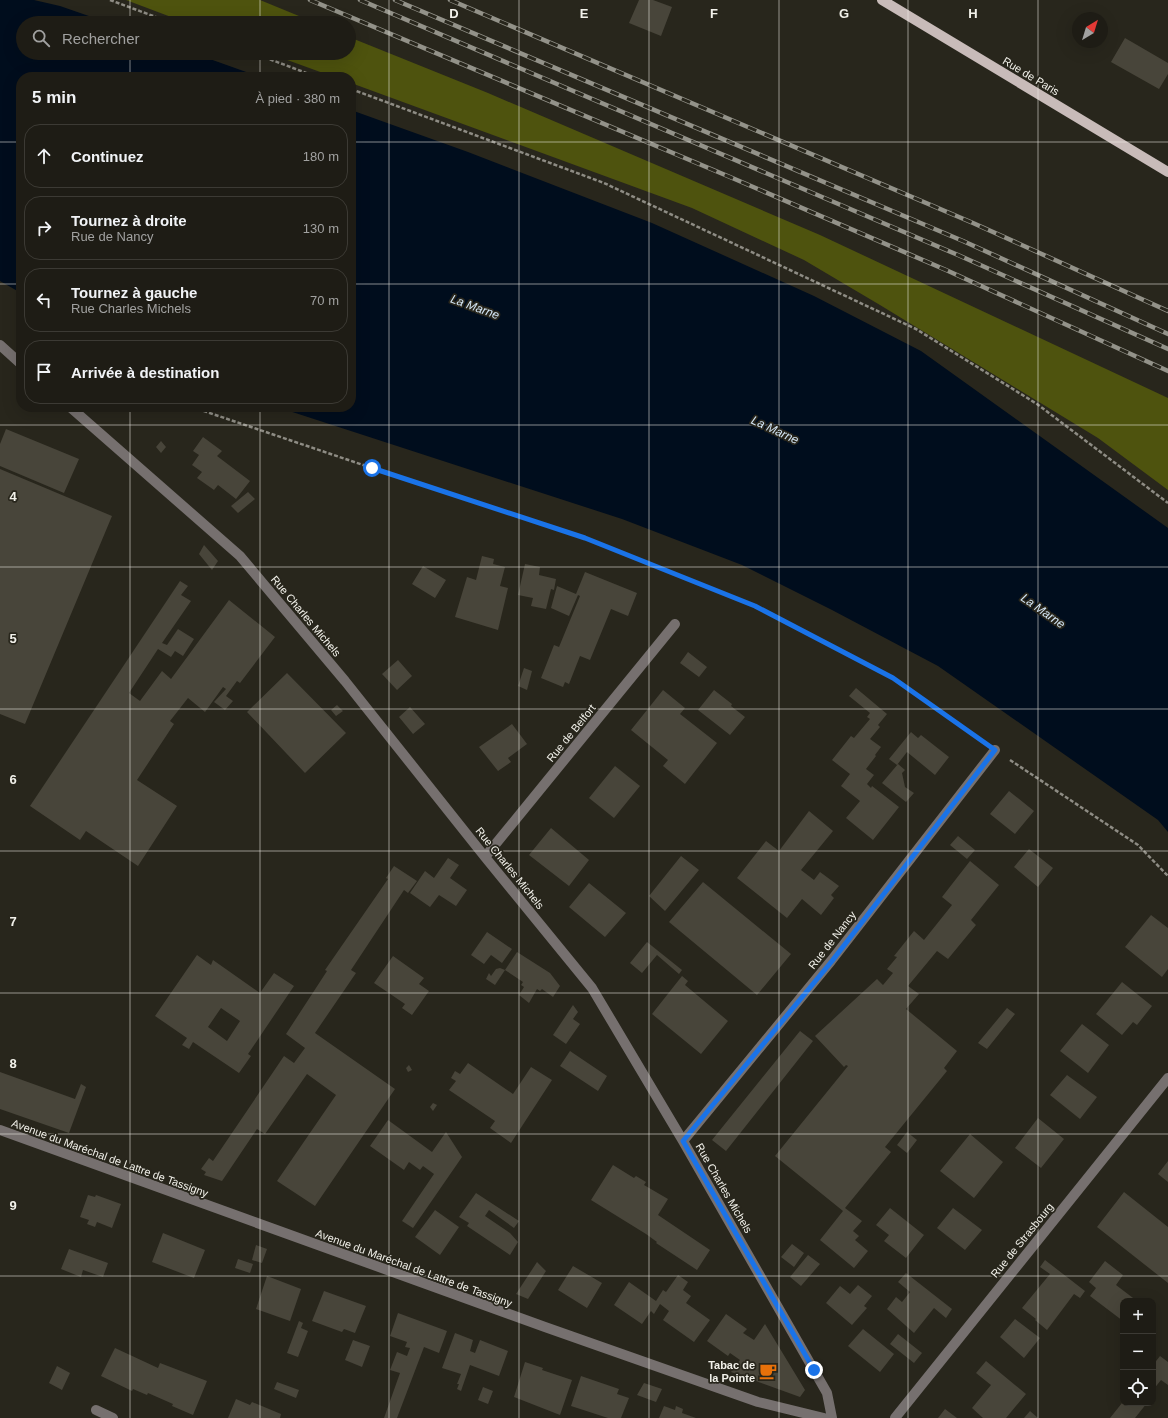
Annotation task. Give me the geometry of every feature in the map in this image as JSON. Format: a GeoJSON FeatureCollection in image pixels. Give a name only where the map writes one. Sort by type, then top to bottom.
{"type":"FeatureCollection","features":[{"type":"Feature","properties":{"kind":"main road","name":"Rue de Paris"},"geometry":{"type":"LineString","coordinates":[[882,0],[1168,172]]}},
{"type":"Feature","properties":{"kind":"street"},"geometry":{"type":"LineString","coordinates":[[0,345],[16,359]]}},
{"type":"Feature","properties":{"kind":"street","name":"Rue Charles Michels"},"geometry":{"type":"LineString","coordinates":[[76,412],[240,556],[345,681],[485,857],[592,988],[683,1141],[827,1393],[832,1418]]}},
{"type":"Feature","properties":{"kind":"street","name":"Rue de Belfort"},"geometry":{"type":"LineString","coordinates":[[485,857],[675,624]]}},
{"type":"Feature","properties":{"kind":"street","name":"Rue de Nancy"},"geometry":{"type":"LineString","coordinates":[[683,1141],[832,961],[995,750]]}},
{"type":"Feature","properties":{"kind":"street","name":"Rue de Strasbourg"},"geometry":{"type":"LineString","coordinates":[[895,1418],[1168,1078]]}},
{"type":"Feature","properties":{"kind":"street","name":"Avenue du Maréchal de Lattre de Tassigny"},"geometry":{"type":"LineString","coordinates":[[0,1130],[544,1327],[758,1402],[824,1418]]}},
{"type":"Feature","properties":{"kind":"street"},"geometry":{"type":"LineString","coordinates":[[96,1410],[113,1418]]}},
{"type":"Feature","properties":{"kind":"path"},"geometry":{"type":"LineString","coordinates":[[110,0],[153,16]]}},
{"type":"Feature","properties":{"kind":"path"},"geometry":{"type":"LineString","coordinates":[[272,60],[304,72]]}},
{"type":"Feature","properties":{"kind":"path"},"geometry":{"type":"LineString","coordinates":[[356,91],[604,183],[916,329],[1037,404],[1168,503]]}},
{"type":"Feature","properties":{"kind":"path"},"geometry":{"type":"LineString","coordinates":[[207,412],[585,538],[755,606],[893,678],[995,750],[1138,845],[1168,876]]}},
{"type":"Feature","properties":{"kind":"green space"},"geometry":{"type":"Polygon","coordinates":[[[126,0],[260,0],[299,16],[168,16],[126,0]]]}},
{"type":"Feature","properties":{"kind":"green space"},"geometry":{"type":"Polygon","coordinates":[[[356,40],[488,93],[820,235],[1168,398],[1168,490],[1098,438],[804,260],[692,208],[356,85],[356,72],[320,72],[287,60],[356,60],[356,40]]]}},
{"type":"Feature","properties":{"kind":"water"},"geometry":{"type":"Polygon","coordinates":[[[0,0],[34,0],[60,6],[89,16],[16,16],[16,60],[213,60],[246,72],[16,72],[16,290],[0,281],[0,0]]]}},
{"type":"Feature","properties":{"kind":"water","name":"La Marne"},"geometry":{"type":"Polygon","coordinates":[[[356,112],[468,152],[652,223],[814,296],[921,351],[1168,528],[1168,832],[1158,820],[938,666],[832,610],[742,565],[622,519],[292,412],[356,412],[356,112]]]}},
{"type":"Feature","properties":{"kind":"building"},"geometry":{"type":"Polygon","coordinates":[[[639,0],[653,0],[672,7],[661,36],[629,23],[639,0]]]}},
{"type":"Feature","properties":{"kind":"building"},"geometry":{"type":"Polygon","coordinates":[[[1125,38],[1168,63],[1168,74],[1159,89],[1111,62],[1125,38]]]}},
{"type":"Feature","properties":{"kind":"building"},"geometry":{"type":"Polygon","coordinates":[[[6,429],[79,459],[64,493],[0,466],[0,444],[6,429]]]}},
{"type":"Feature","properties":{"kind":"building"},"geometry":{"type":"Polygon","coordinates":[[[203,437],[222,451],[217,456],[250,481],[236,499],[218,485],[214,490],[197,478],[202,472],[192,465],[199,455],[193,451],[203,437]]]}},
{"type":"Feature","properties":{"kind":"building"},"geometry":{"type":"Polygon","coordinates":[[[161,441],[166,447],[161,453],[156,447],[161,441]]]}},
{"type":"Feature","properties":{"kind":"building"},"geometry":{"type":"Polygon","coordinates":[[[0,469],[112,516],[25,724],[0,714],[0,469]]]}},
{"type":"Feature","properties":{"kind":"building"},"geometry":{"type":"Polygon","coordinates":[[[248,492],[255,499],[238,513],[231,506],[248,492]]]}},
{"type":"Feature","properties":{"kind":"building"},"geometry":{"type":"Polygon","coordinates":[[[204,545],[218,561],[212,570],[199,554],[204,545]]]}},
{"type":"Feature","properties":{"kind":"building"},"geometry":{"type":"Polygon","coordinates":[[[482,556],[494,559],[493,564],[505,567],[500,586],[508,588],[498,630],[455,617],[467,577],[476,580],[482,556]]]}},
{"type":"Feature","properties":{"kind":"building"},"geometry":{"type":"Polygon","coordinates":[[[525,564],[540,567],[539,575],[556,579],[554,590],[551,589],[546,609],[531,606],[533,598],[518,595],[525,564]]]}},
{"type":"Feature","properties":{"kind":"building"},"geometry":{"type":"Polygon","coordinates":[[[423,566],[446,580],[435,598],[412,584],[423,566]]]}},
{"type":"Feature","properties":{"kind":"building"},"geometry":{"type":"Polygon","coordinates":[[[585,572],[637,593],[628,616],[611,609],[590,660],[580,656],[569,684],[565,682],[563,687],[541,678],[554,645],[559,647],[580,596],[578,595],[569,616],[551,608],[557,586],[576,594],[585,572]]]}},
{"type":"Feature","properties":{"kind":"building"},"geometry":{"type":"Polygon","coordinates":[[[180,581],[188,586],[181,595],[191,601],[162,643],[167,645],[178,629],[194,639],[183,656],[175,651],[171,657],[158,649],[129,693],[140,701],[162,671],[171,679],[229,600],[275,637],[240,683],[237,681],[226,696],[233,701],[225,710],[214,702],[226,689],[223,687],[205,712],[188,698],[170,721],[174,724],[137,780],[177,806],[138,866],[86,831],[80,840],[30,806],[180,581]]]}},
{"type":"Feature","properties":{"kind":"building"},"geometry":{"type":"Polygon","coordinates":[[[688,652],[707,667],[699,677],[680,663],[688,652]]]}},
{"type":"Feature","properties":{"kind":"building"},"geometry":{"type":"Polygon","coordinates":[[[398,660],[412,676],[397,690],[382,674],[398,660]]]}},
{"type":"Feature","properties":{"kind":"building"},"geometry":{"type":"Polygon","coordinates":[[[524,668],[532,671],[527,690],[518,686],[524,668]]]}},
{"type":"Feature","properties":{"kind":"building"},"geometry":{"type":"Polygon","coordinates":[[[287,673],[346,733],[305,773],[247,712],[287,673]]]}},
{"type":"Feature","properties":{"kind":"building"},"geometry":{"type":"Polygon","coordinates":[[[856,688],[887,714],[878,725],[880,727],[870,739],[881,747],[866,769],[874,775],[867,784],[871,788],[872,786],[899,807],[873,840],[846,818],[860,801],[841,786],[850,774],[832,760],[851,736],[854,738],[870,719],[867,717],[870,713],[849,696],[856,688]]]}},
{"type":"Feature","properties":{"kind":"building"},"geometry":{"type":"Polygon","coordinates":[[[663,690],[685,708],[680,714],[717,743],[685,784],[663,766],[668,760],[631,730],[663,690]]]}},
{"type":"Feature","properties":{"kind":"building"},"geometry":{"type":"Polygon","coordinates":[[[714,690],[732,704],[731,706],[745,717],[730,735],[698,710],[714,690]]]}},
{"type":"Feature","properties":{"kind":"building"},"geometry":{"type":"Polygon","coordinates":[[[337,705],[343,711],[336,716],[331,710],[337,705]]]}},
{"type":"Feature","properties":{"kind":"building"},"geometry":{"type":"Polygon","coordinates":[[[410,707],[425,724],[413,734],[399,717],[410,707]]]}},
{"type":"Feature","properties":{"kind":"building"},"geometry":{"type":"Polygon","coordinates":[[[512,724],[527,744],[508,758],[511,762],[498,771],[479,747],[512,724]]]}},
{"type":"Feature","properties":{"kind":"building"},"geometry":{"type":"Polygon","coordinates":[[[911,732],[918,738],[921,735],[949,757],[935,775],[907,752],[897,765],[889,759],[911,732]]]}},
{"type":"Feature","properties":{"kind":"building"},"geometry":{"type":"Polygon","coordinates":[[[898,764],[905,770],[902,773],[905,787],[914,793],[906,802],[882,783],[898,764]]]}},
{"type":"Feature","properties":{"kind":"building"},"geometry":{"type":"Polygon","coordinates":[[[615,766],[640,786],[614,818],[589,798],[615,766]]]}},
{"type":"Feature","properties":{"kind":"building"},"geometry":{"type":"Polygon","coordinates":[[[1009,791],[1034,811],[1015,834],[990,814],[1009,791]]]}},
{"type":"Feature","properties":{"kind":"building"},"geometry":{"type":"Polygon","coordinates":[[[809,811],[833,831],[801,870],[814,880],[820,872],[839,886],[831,895],[834,898],[821,915],[802,899],[787,918],[737,878],[766,841],[779,851],[809,811]]]}},
{"type":"Feature","properties":{"kind":"building"},"geometry":{"type":"Polygon","coordinates":[[[551,828],[589,860],[569,886],[529,855],[551,828]]]}},
{"type":"Feature","properties":{"kind":"building"},"geometry":{"type":"Polygon","coordinates":[[[958,836],[975,850],[967,859],[950,845],[958,836]]]}},
{"type":"Feature","properties":{"kind":"building"},"geometry":{"type":"Polygon","coordinates":[[[1029,849],[1053,868],[1038,887],[1014,867],[1029,849]]]}},
{"type":"Feature","properties":{"kind":"building"},"geometry":{"type":"Polygon","coordinates":[[[681,856],[699,870],[665,911],[649,896],[681,856]]]}},
{"type":"Feature","properties":{"kind":"building"},"geometry":{"type":"Polygon","coordinates":[[[448,858],[459,865],[450,878],[467,890],[456,906],[439,895],[430,907],[410,893],[425,871],[434,878],[448,858]]]}},
{"type":"Feature","properties":{"kind":"building"},"geometry":{"type":"Polygon","coordinates":[[[970,861],[999,885],[971,920],[976,925],[948,959],[937,951],[908,986],[919,994],[906,1009],[957,1051],[944,1068],[947,1071],[885,1147],[891,1152],[845,1208],[862,1221],[853,1231],[859,1236],[855,1240],[868,1251],[854,1268],[820,1240],[843,1211],[775,1156],[848,1066],[846,1065],[844,1067],[815,1036],[877,979],[883,985],[893,973],[887,969],[897,957],[894,956],[914,931],[924,940],[952,905],[942,897],[970,861]]]}},
{"type":"Feature","properties":{"kind":"building"},"geometry":{"type":"Polygon","coordinates":[[[394,866],[417,881],[408,893],[404,890],[351,970],[356,973],[315,1033],[395,1089],[315,1206],[277,1181],[336,1095],[307,1074],[265,1134],[257,1129],[222,1181],[204,1175],[206,1172],[201,1169],[209,1158],[213,1161],[284,1056],[294,1063],[305,1048],[286,1034],[327,971],[325,970],[388,879],[386,878],[394,866]]]}},
{"type":"Feature","properties":{"kind":"building"},"geometry":{"type":"Polygon","coordinates":[[[703,882],[791,954],[757,995],[669,922],[703,882]]]}},
{"type":"Feature","properties":{"kind":"building"},"geometry":{"type":"Polygon","coordinates":[[[589,883],[626,913],[605,937],[569,907],[589,883]]]}},
{"type":"Feature","properties":{"kind":"building"},"geometry":{"type":"Polygon","coordinates":[[[1151,915],[1168,928],[1168,969],[1162,977],[1125,947],[1151,915]]]}},
{"type":"Feature","properties":{"kind":"building"},"geometry":{"type":"Polygon","coordinates":[[[487,932],[512,949],[502,963],[491,955],[484,964],[471,955],[487,932]]]}},
{"type":"Feature","properties":{"kind":"building"},"geometry":{"type":"Polygon","coordinates":[[[647,942],[682,970],[679,974],[657,955],[642,973],[630,963],[647,942]]]}},
{"type":"Feature","properties":{"kind":"building"},"geometry":{"type":"Polygon","coordinates":[[[517,952],[550,973],[560,986],[553,997],[542,989],[540,991],[537,989],[529,1003],[519,995],[524,987],[521,985],[523,982],[505,970],[517,952]]]}},
{"type":"Feature","properties":{"kind":"building"},"geometry":{"type":"Polygon","coordinates":[[[197,955],[211,965],[213,960],[260,993],[274,973],[294,986],[248,1054],[251,1056],[239,1073],[193,1042],[189,1049],[182,1045],[187,1038],[155,1016],[197,955]],[[221,1008],[208,1027],[227,1041],[240,1021],[221,1008]]]}},
{"type":"Feature","properties":{"kind":"building"},"geometry":{"type":"Polygon","coordinates":[[[393,956],[424,978],[419,984],[429,991],[412,1015],[402,1008],[405,1004],[374,983],[393,956]]]}},
{"type":"Feature","properties":{"kind":"building"},"geometry":{"type":"Polygon","coordinates":[[[500,968],[505,970],[495,985],[486,979],[489,973],[491,976],[496,969],[500,968]]]}},
{"type":"Feature","properties":{"kind":"building"},"geometry":{"type":"Polygon","coordinates":[[[682,976],[688,981],[685,985],[728,1021],[701,1054],[652,1014],[682,976]]]}},
{"type":"Feature","properties":{"kind":"building"},"geometry":{"type":"Polygon","coordinates":[[[1122,982],[1152,1006],[1137,1025],[1133,1022],[1122,1035],[1096,1014],[1122,982]]]}},
{"type":"Feature","properties":{"kind":"building"},"geometry":{"type":"Polygon","coordinates":[[[573,1005],[578,1012],[573,1019],[580,1024],[566,1044],[553,1035],[573,1005]]]}},
{"type":"Feature","properties":{"kind":"building"},"geometry":{"type":"Polygon","coordinates":[[[1007,1008],[1015,1014],[987,1049],[978,1043],[1007,1008]]]}},
{"type":"Feature","properties":{"kind":"building"},"geometry":{"type":"Polygon","coordinates":[[[1082,1024],[1109,1045],[1088,1073],[1060,1051],[1082,1024]]]}},
{"type":"Feature","properties":{"kind":"building"},"geometry":{"type":"Polygon","coordinates":[[[800,1031],[813,1041],[726,1151],[712,1140],[800,1031]]]}},
{"type":"Feature","properties":{"kind":"building"},"geometry":{"type":"Polygon","coordinates":[[[570,1051],[607,1076],[598,1091],[560,1066],[570,1051]]]}},
{"type":"Feature","properties":{"kind":"building"},"geometry":{"type":"Polygon","coordinates":[[[468,1063],[513,1094],[531,1067],[552,1080],[511,1143],[490,1128],[495,1121],[449,1090],[456,1081],[451,1078],[455,1071],[460,1074],[468,1063]]]}},
{"type":"Feature","properties":{"kind":"building"},"geometry":{"type":"Polygon","coordinates":[[[409,1065],[412,1070],[408,1072],[406,1068],[409,1065]]]}},
{"type":"Feature","properties":{"kind":"building"},"geometry":{"type":"Polygon","coordinates":[[[0,1072],[75,1099],[81,1084],[86,1087],[69,1133],[0,1109],[0,1072]]]}},
{"type":"Feature","properties":{"kind":"building"},"geometry":{"type":"Polygon","coordinates":[[[1067,1075],[1097,1097],[1080,1119],[1050,1095],[1067,1075]]]}},
{"type":"Feature","properties":{"kind":"building"},"geometry":{"type":"Polygon","coordinates":[[[433,1103],[437,1105],[433,1111],[430,1107],[433,1103]]]}},
{"type":"Feature","properties":{"kind":"building"},"geometry":{"type":"Polygon","coordinates":[[[1038,1118],[1064,1139],[1041,1168],[1015,1148],[1038,1118]]]}},
{"type":"Feature","properties":{"kind":"building"},"geometry":{"type":"Polygon","coordinates":[[[388,1120],[432,1152],[446,1132],[462,1157],[413,1228],[402,1221],[434,1174],[423,1166],[420,1170],[409,1162],[404,1170],[370,1146],[388,1120]]]}},
{"type":"Feature","properties":{"kind":"building"},"geometry":{"type":"Polygon","coordinates":[[[907,1132],[917,1140],[907,1153],[897,1145],[907,1132]]]}},
{"type":"Feature","properties":{"kind":"building"},"geometry":{"type":"Polygon","coordinates":[[[970,1134],[1003,1162],[974,1198],[940,1171],[970,1134]]]}},
{"type":"Feature","properties":{"kind":"building"},"geometry":{"type":"Polygon","coordinates":[[[1168,1161],[1168,1182],[1158,1174],[1168,1161]]]}},
{"type":"Feature","properties":{"kind":"building"},"geometry":{"type":"Polygon","coordinates":[[[613,1165],[634,1178],[636,1176],[646,1182],[644,1185],[668,1199],[658,1215],[710,1250],[697,1270],[656,1243],[657,1242],[646,1234],[591,1200],[613,1165]]]}},
{"type":"Feature","properties":{"kind":"building"},"geometry":{"type":"Polygon","coordinates":[[[1124,1192],[1168,1227],[1168,1283],[1097,1227],[1124,1192]]]}},
{"type":"Feature","properties":{"kind":"building"},"geometry":{"type":"Polygon","coordinates":[[[476,1193],[519,1221],[514,1228],[489,1210],[485,1216],[510,1233],[518,1242],[510,1255],[467,1226],[469,1223],[459,1217],[476,1193]]]}},
{"type":"Feature","properties":{"kind":"building"},"geometry":{"type":"Polygon","coordinates":[[[88,1195],[95,1197],[96,1195],[121,1204],[112,1228],[97,1222],[95,1227],[87,1224],[89,1220],[80,1217],[88,1195]]]}},
{"type":"Feature","properties":{"kind":"building"},"geometry":{"type":"Polygon","coordinates":[[[890,1208],[924,1235],[906,1258],[884,1241],[889,1235],[876,1225],[890,1208]]]}},
{"type":"Feature","properties":{"kind":"building"},"geometry":{"type":"Polygon","coordinates":[[[953,1208],[982,1230],[965,1250],[937,1228],[953,1208]]]}},
{"type":"Feature","properties":{"kind":"building"},"geometry":{"type":"Polygon","coordinates":[[[435,1210],[459,1227],[440,1255],[415,1237],[435,1210]]]}},
{"type":"Feature","properties":{"kind":"building"},"geometry":{"type":"Polygon","coordinates":[[[163,1233],[205,1250],[194,1278],[152,1262],[163,1233]]]}},
{"type":"Feature","properties":{"kind":"building"},"geometry":{"type":"Polygon","coordinates":[[[792,1244],[804,1253],[794,1267],[781,1257],[792,1244]]]}},
{"type":"Feature","properties":{"kind":"building"},"geometry":{"type":"Polygon","coordinates":[[[256,1245],[267,1249],[262,1263],[252,1260],[256,1245]]]}},
{"type":"Feature","properties":{"kind":"building"},"geometry":{"type":"Polygon","coordinates":[[[69,1249],[108,1263],[103,1277],[83,1270],[81,1277],[61,1269],[69,1249]]]}},
{"type":"Feature","properties":{"kind":"building"},"geometry":{"type":"Polygon","coordinates":[[[808,1255],[820,1264],[801,1286],[790,1277],[808,1255]]]}},
{"type":"Feature","properties":{"kind":"building"},"geometry":{"type":"Polygon","coordinates":[[[238,1259],[253,1264],[250,1273],[235,1268],[238,1259]]]}},
{"type":"Feature","properties":{"kind":"building"},"geometry":{"type":"Polygon","coordinates":[[[1045,1260],[1085,1291],[1080,1298],[1074,1294],[1047,1330],[1022,1308],[1050,1274],[1040,1267],[1045,1260]]]}},
{"type":"Feature","properties":{"kind":"building"},"geometry":{"type":"Polygon","coordinates":[[[1105,1261],[1123,1275],[1116,1285],[1133,1298],[1120,1298],[1120,1319],[1090,1296],[1096,1288],[1089,1282],[1105,1261]]]}},
{"type":"Feature","properties":{"kind":"building"},"geometry":{"type":"Polygon","coordinates":[[[537,1262],[546,1271],[528,1299],[516,1294],[537,1262]]]}},
{"type":"Feature","properties":{"kind":"building"},"geometry":{"type":"Polygon","coordinates":[[[573,1266],[602,1283],[587,1308],[558,1290],[573,1266]]]}},
{"type":"Feature","properties":{"kind":"building"},"geometry":{"type":"Polygon","coordinates":[[[906,1273],[952,1309],[946,1318],[934,1308],[914,1333],[887,1309],[896,1297],[902,1302],[910,1292],[898,1282],[906,1273]]]}},
{"type":"Feature","properties":{"kind":"building"},"geometry":{"type":"Polygon","coordinates":[[[678,1275],[688,1282],[683,1290],[691,1296],[686,1303],[710,1320],[694,1342],[663,1320],[669,1311],[660,1304],[654,1314],[651,1311],[642,1324],[614,1305],[629,1282],[656,1301],[663,1290],[666,1292],[678,1275]]]}},
{"type":"Feature","properties":{"kind":"building"},"geometry":{"type":"Polygon","coordinates":[[[267,1276],[301,1289],[290,1321],[256,1309],[267,1276]]]}},
{"type":"Feature","properties":{"kind":"building"},"geometry":{"type":"Polygon","coordinates":[[[858,1285],[872,1296],[864,1306],[867,1308],[852,1325],[826,1303],[840,1286],[850,1294],[858,1285]]]}},
{"type":"Feature","properties":{"kind":"building"},"geometry":{"type":"Polygon","coordinates":[[[324,1291],[366,1306],[355,1333],[344,1329],[342,1332],[312,1321],[324,1291]]]}},
{"type":"Feature","properties":{"kind":"building"},"geometry":{"type":"Polygon","coordinates":[[[398,1313],[447,1331],[439,1353],[424,1347],[397,1418],[384,1418],[400,1373],[390,1370],[397,1352],[407,1356],[410,1348],[405,1347],[407,1342],[390,1336],[398,1313]]]}},
{"type":"Feature","properties":{"kind":"building"},"geometry":{"type":"Polygon","coordinates":[[[726,1314],[747,1329],[743,1333],[754,1340],[765,1324],[805,1390],[800,1397],[731,1372],[740,1360],[730,1353],[728,1356],[707,1341],[726,1314]]]}},
{"type":"Feature","properties":{"kind":"building"},"geometry":{"type":"Polygon","coordinates":[[[1015,1319],[1040,1338],[1024,1358],[1000,1337],[1015,1319]]]}},
{"type":"Feature","properties":{"kind":"building"},"geometry":{"type":"Polygon","coordinates":[[[299,1321],[303,1323],[301,1328],[308,1331],[298,1357],[287,1353],[299,1321]]]}},
{"type":"Feature","properties":{"kind":"building"},"geometry":{"type":"Polygon","coordinates":[[[863,1329],[894,1354],[880,1372],[848,1346],[863,1329]]]}},
{"type":"Feature","properties":{"kind":"building"},"geometry":{"type":"Polygon","coordinates":[[[455,1333],[473,1340],[470,1351],[475,1353],[480,1340],[508,1351],[499,1376],[470,1365],[461,1391],[457,1389],[459,1384],[457,1384],[461,1374],[442,1368],[455,1333]]]}},
{"type":"Feature","properties":{"kind":"building"},"geometry":{"type":"Polygon","coordinates":[[[898,1334],[922,1353],[914,1363],[890,1344],[898,1334]]]}},
{"type":"Feature","properties":{"kind":"building"},"geometry":{"type":"Polygon","coordinates":[[[353,1340],[370,1346],[362,1367],[345,1360],[353,1340]]]}},
{"type":"Feature","properties":{"kind":"building"},"geometry":{"type":"Polygon","coordinates":[[[115,1348],[158,1368],[160,1363],[207,1381],[193,1415],[148,1393],[147,1395],[133,1389],[132,1391],[101,1376],[115,1348]]]}},
{"type":"Feature","properties":{"kind":"building"},"geometry":{"type":"Polygon","coordinates":[[[1160,1356],[1168,1362],[1168,1385],[1161,1380],[1156,1386],[1156,1361],[1160,1356]]]}},
{"type":"Feature","properties":{"kind":"building"},"geometry":{"type":"Polygon","coordinates":[[[986,1361],[1026,1394],[1006,1418],[983,1418],[972,1408],[991,1385],[976,1373],[986,1361]]]}},
{"type":"Feature","properties":{"kind":"building"},"geometry":{"type":"Polygon","coordinates":[[[525,1362],[543,1368],[542,1370],[572,1380],[560,1415],[514,1397],[525,1362]]]}},
{"type":"Feature","properties":{"kind":"building"},"geometry":{"type":"Polygon","coordinates":[[[57,1366],[70,1373],[62,1390],[49,1383],[57,1366]]]}},
{"type":"Feature","properties":{"kind":"building"},"geometry":{"type":"Polygon","coordinates":[[[581,1376],[619,1389],[617,1394],[629,1398],[621,1418],[608,1418],[571,1406],[581,1376]]]}},
{"type":"Feature","properties":{"kind":"building"},"geometry":{"type":"Polygon","coordinates":[[[277,1382],[299,1390],[296,1398],[274,1389],[277,1382]]]}},
{"type":"Feature","properties":{"kind":"building"},"geometry":{"type":"Polygon","coordinates":[[[644,1383],[662,1389],[656,1402],[637,1395],[644,1383]]]}},
{"type":"Feature","properties":{"kind":"building"},"geometry":{"type":"Polygon","coordinates":[[[483,1387],[493,1391],[488,1404],[478,1400],[483,1387]]]}},
{"type":"Feature","properties":{"kind":"building"},"geometry":{"type":"Polygon","coordinates":[[[236,1399],[250,1405],[252,1402],[281,1414],[280,1418],[228,1418],[236,1399]]]}},
{"type":"Feature","properties":{"kind":"building"},"geometry":{"type":"Polygon","coordinates":[[[664,1406],[675,1410],[676,1406],[683,1409],[682,1413],[696,1418],[659,1418],[664,1406]]]}},
{"type":"Feature","properties":{"kind":"building"},"geometry":{"type":"Polygon","coordinates":[[[1120,1406],[1145,1406],[1135,1418],[1110,1418],[1120,1406]]]}},
{"type":"Feature","properties":{"kind":"building"},"geometry":{"type":"Polygon","coordinates":[[[945,1409],[957,1418],[938,1418],[945,1409]]]}},
{"type":"Feature","properties":{"kind":"building"},"geometry":{"type":"Polygon","coordinates":[[[1030,1411],[1038,1418],[1024,1418],[1030,1411]]]}},
{"type":"Feature","properties":{"kind":"railway"},"geometry":{"type":"LineString","coordinates":[[310,0],[348,16]]}},
{"type":"Feature","properties":{"kind":"railway"},"geometry":{"type":"LineString","coordinates":[[360,0],[958,255],[1168,349]]}},
{"type":"Feature","properties":{"kind":"railway"},"geometry":{"type":"LineString","coordinates":[[395,0],[963,241],[1168,334]]}},
{"type":"Feature","properties":{"kind":"railway"},"geometry":{"type":"LineString","coordinates":[[450,0],[973,223],[1168,311]]}},
{"type":"Feature","properties":{"kind":"railway"},"geometry":{"type":"LineString","coordinates":[[356,19],[946,270],[1168,371]]}},
{"type":"Feature","properties":{"kind":"place","name":"Tabac de la Pointe"},"geometry":{"type":"Point","coordinates":[768,1371]}},
{"type":"Feature","properties":{"kind":"route"},"geometry":{"type":"LineString","coordinates":[[372,468],[585,538],[755,606],[893,678],[995,750],[832,961],[683,1141],[814,1370]]}}]}
